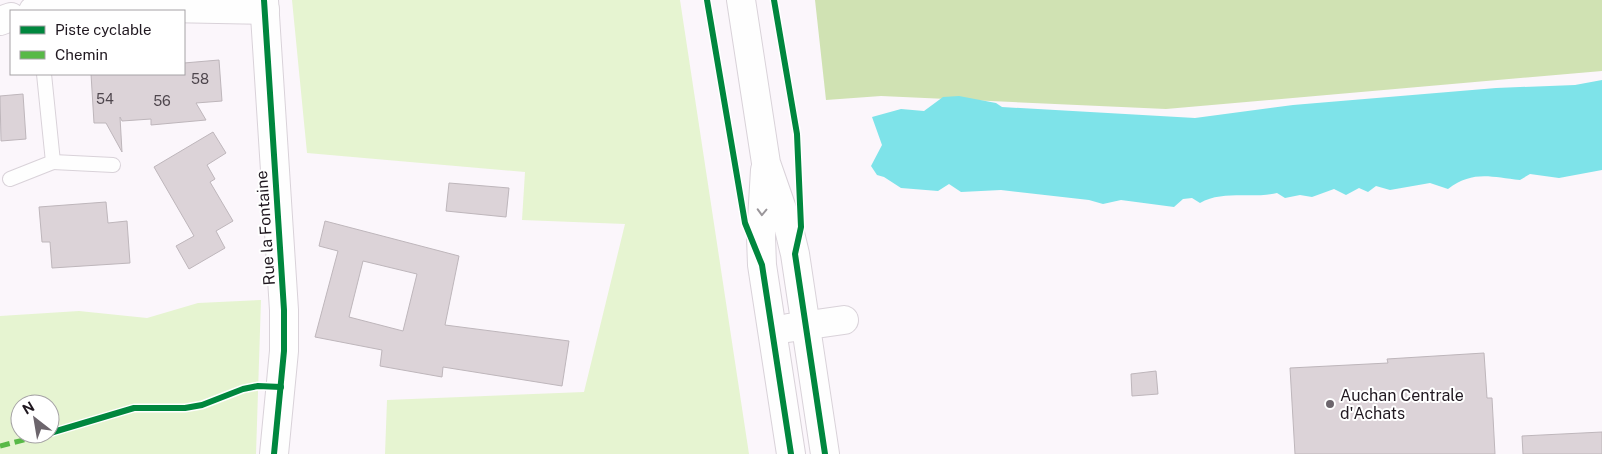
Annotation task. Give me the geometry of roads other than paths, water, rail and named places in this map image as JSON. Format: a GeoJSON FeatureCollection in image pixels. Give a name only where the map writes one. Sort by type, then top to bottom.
{"type":"FeatureCollection","features":[{"type":"Feature","properties":{"kind":"street"},"geometry":{"type":"LineString","coordinates":[[742,0],[766,164],[789,229],[825,454]]}},
{"type":"Feature","properties":{"kind":"street"},"geometry":{"type":"LineString","coordinates":[[42,10],[64,6],[264,5]]}},
{"type":"Feature","properties":{"kind":"street","name":"Rue la Fontaine"},"geometry":{"type":"LineString","coordinates":[[264,5],[284,310],[284,351],[274,454]]}},
{"type":"Feature","properties":{"kind":"street"},"geometry":{"type":"LineString","coordinates":[[766,164],[761,237],[772,331],[790,454]]}},
{"type":"Feature","properties":{"kind":"street"},"geometry":{"type":"LineString","coordinates":[[772,331],[844,320]]}},
{"type":"Feature","properties":{"kind":"lane"},"geometry":{"type":"LineString","coordinates":[[44,75],[52,162]]}},
{"type":"Feature","properties":{"kind":"lane"},"geometry":{"type":"LineString","coordinates":[[10,179],[52,162],[113,165]]}},
{"type":"Feature","properties":{"kind":"water"},"geometry":{"type":"Polygon","coordinates":[[[1602,80],[1602,170],[1559,178],[1530,174],[1520,180],[1482,176],[1466,179],[1448,189],[1430,183],[1390,190],[1376,186],[1368,192],[1359,188],[1346,195],[1334,189],[1312,197],[1300,195],[1285,198],[1277,193],[1218,197],[1200,203],[1192,198],[1183,199],[1174,207],[1121,200],[1103,204],[1089,200],[1001,190],[961,192],[949,184],[938,191],[901,188],[884,177],[877,175],[871,166],[882,145],[872,117],[901,109],[924,111],[943,97],[959,96],[996,103],[1002,107],[1195,118],[1293,105],[1496,88],[1575,85],[1602,80]]]}},
{"type":"Feature","properties":{"kind":"place","name":"Auchan Centrale d'Achats"},"geometry":{"type":"Point","coordinates":[1330,404]}}]}
